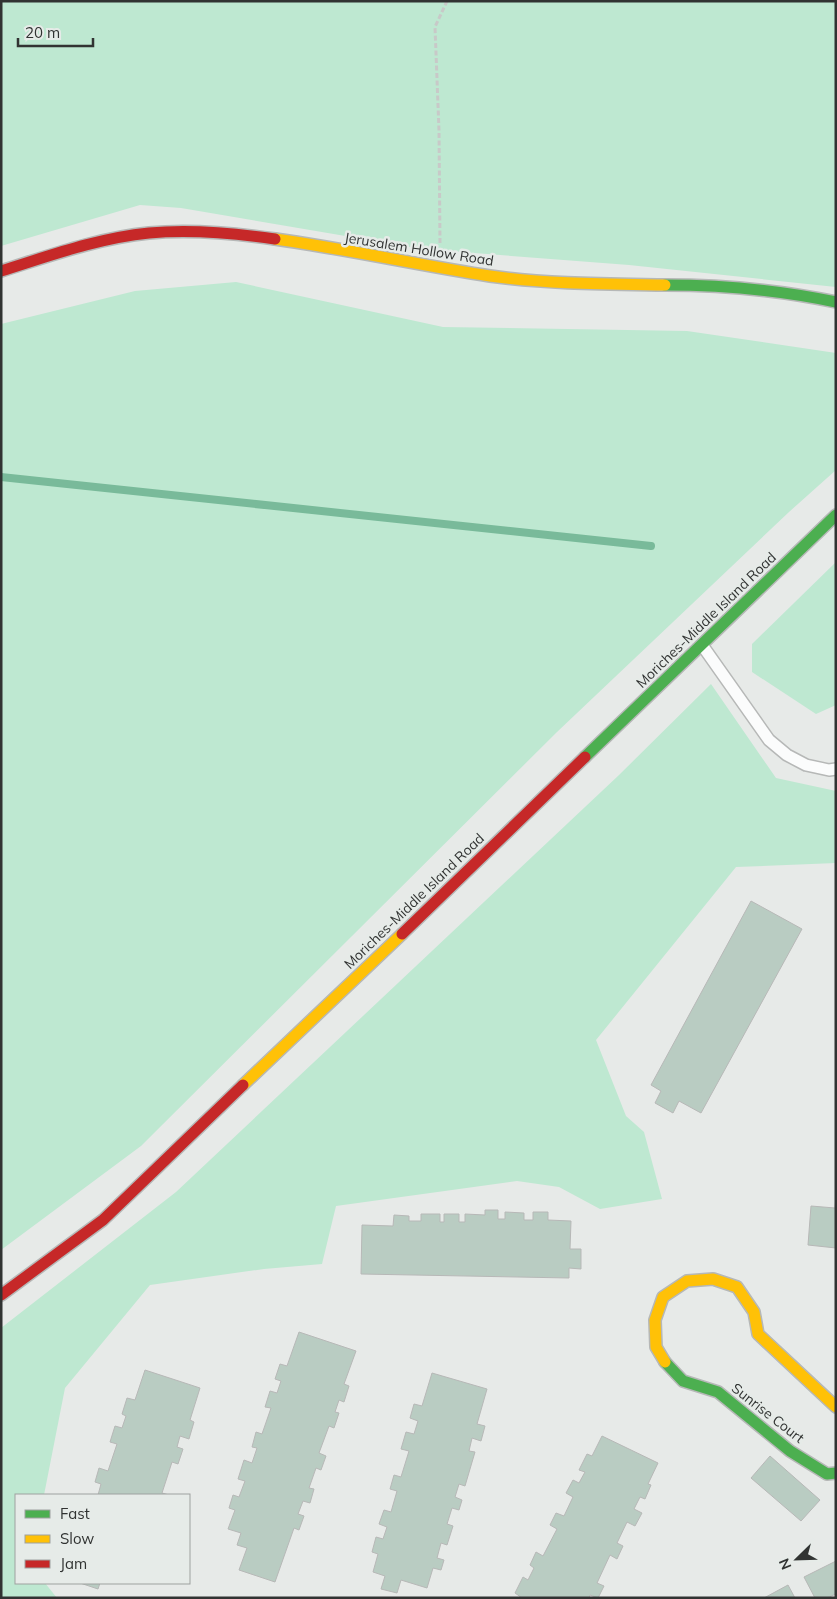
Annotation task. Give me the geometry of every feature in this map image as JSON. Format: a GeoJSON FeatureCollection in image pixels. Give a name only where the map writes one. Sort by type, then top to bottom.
{"type":"FeatureCollection","features":[{"type":"Feature","properties":{"kind":"street","name":"Jerusalem Hollow Road"},"geometry":{"type":"LineString","coordinates":[[1,271],[100,242],[170,232],[224,234],[282,241],[510,279],[563,284],[750,288],[780,291],[836,302]]}},
{"type":"Feature","properties":{"kind":"street","name":"Moriches-Middle Island Road"},"geometry":{"type":"LineString","coordinates":[[1,1295],[103,1220],[836,515]]}},
{"type":"Feature","properties":{"kind":"street","name":"Sunrise Court"},"geometry":{"type":"LineString","coordinates":[[836,1408],[758,1334],[754,1312],[737,1287],[713,1280],[687,1281],[663,1297],[655,1320],[656,1347],[667,1365],[683,1381],[718,1392],[790,1451],[827,1474],[836,1473]]}},
{"type":"Feature","properties":{"kind":"lane"},"geometry":{"type":"LineString","coordinates":[[702,645],[769,740],[806,765],[836,770]]}},
{"type":"Feature","properties":{"kind":"path"},"geometry":{"type":"LineString","coordinates":[[440,267],[439,131],[435,27],[447,1]]}},
{"type":"Feature","properties":{"kind":"green space"},"geometry":{"type":"Polygon","coordinates":[[[1,1],[836,1],[836,287],[629,265],[422,249],[181,208],[140,205],[1,246],[1,1]]]}},
{"type":"Feature","properties":{"kind":"green space"},"geometry":{"type":"Polygon","coordinates":[[[236,282],[443,327],[687,331],[836,353],[836,470],[789,512],[557,732],[141,1146],[1,1250],[1,324],[135,291],[236,282]]]}},
{"type":"Feature","properties":{"kind":"green space"},"geometry":{"type":"Polygon","coordinates":[[[836,562],[836,705],[816,714],[752,672],[752,644],[836,562]]]}},
{"type":"Feature","properties":{"kind":"green space"},"geometry":{"type":"Polygon","coordinates":[[[711,684],[776,778],[836,791],[836,863],[736,867],[596,1040],[626,1116],[644,1132],[662,1199],[600,1209],[559,1187],[517,1181],[336,1206],[322,1264],[264,1269],[150,1285],[65,1388],[44,1494],[15,1494],[15,1584],[46,1584],[57,1598],[1,1598],[1,1328],[176,1192],[619,775],[711,684]]]}},
{"type":"Feature","properties":{"kind":"building"},"geometry":{"type":"Polygon","coordinates":[[[751,901],[802,929],[701,1113],[679,1101],[673,1113],[655,1103],[661,1091],[651,1085],[751,901]]]}},
{"type":"Feature","properties":{"kind":"building"},"geometry":{"type":"Polygon","coordinates":[[[836,1196],[836,1248],[808,1245],[811,1206],[835,1208],[836,1196]]]}},
{"type":"Feature","properties":{"kind":"building"},"geometry":{"type":"Polygon","coordinates":[[[485,1210],[498,1210],[498,1219],[505,1219],[505,1212],[524,1213],[524,1220],[533,1220],[533,1212],[548,1212],[548,1220],[571,1221],[570,1249],[581,1249],[581,1269],[569,1268],[569,1278],[361,1274],[362,1225],[393,1226],[394,1215],[409,1216],[409,1221],[421,1221],[421,1214],[440,1214],[440,1222],[444,1222],[444,1214],[459,1214],[459,1222],[465,1222],[465,1214],[485,1215],[485,1210]]]}},
{"type":"Feature","properties":{"kind":"building"},"geometry":{"type":"Polygon","coordinates":[[[299,1332],[356,1351],[344,1384],[349,1386],[344,1402],[339,1400],[335,1412],[339,1413],[334,1428],[329,1426],[319,1453],[326,1456],[321,1470],[316,1468],[309,1488],[314,1489],[310,1503],[303,1501],[298,1514],[304,1516],[299,1530],[294,1528],[275,1582],[239,1570],[247,1548],[237,1545],[241,1533],[228,1529],[235,1510],[229,1508],[233,1495],[239,1497],[245,1481],[238,1479],[244,1460],[252,1463],[257,1448],[252,1447],[256,1432],[262,1434],[271,1408],[265,1407],[270,1391],[277,1393],[281,1381],[275,1379],[280,1364],[287,1366],[299,1332]]]}},
{"type":"Feature","properties":{"kind":"building"},"geometry":{"type":"Polygon","coordinates":[[[145,1370],[200,1388],[190,1420],[194,1422],[189,1439],[180,1436],[177,1447],[183,1449],[178,1464],[172,1462],[162,1493],[166,1494],[98,1494],[101,1484],[95,1482],[99,1468],[108,1471],[117,1444],[110,1442],[115,1426],[122,1428],[126,1416],[122,1414],[127,1398],[135,1400],[145,1370]]]}},
{"type":"Feature","properties":{"kind":"building"},"geometry":{"type":"Polygon","coordinates":[[[432,1373],[487,1389],[477,1424],[485,1426],[481,1441],[472,1438],[469,1451],[475,1452],[465,1486],[459,1484],[455,1497],[462,1500],[459,1510],[452,1508],[447,1524],[453,1526],[447,1545],[441,1543],[437,1558],[444,1560],[441,1570],[433,1568],[427,1588],[401,1580],[397,1593],[381,1589],[385,1576],[373,1572],[378,1554],[372,1552],[376,1537],[383,1539],[387,1527],[379,1524],[384,1510],[391,1512],[397,1491],[390,1489],[394,1475],[401,1477],[409,1451],[401,1449],[406,1432],[414,1434],[418,1421],[410,1418],[414,1404],[422,1406],[432,1373]]]}},
{"type":"Feature","properties":{"kind":"building"},"geometry":{"type":"Polygon","coordinates":[[[602,1436],[658,1463],[648,1484],[651,1485],[645,1499],[640,1497],[634,1509],[642,1513],[635,1526],[627,1522],[617,1543],[623,1546],[617,1559],[610,1555],[597,1583],[604,1586],[598,1598],[590,1595],[589,1598],[522,1598],[515,1593],[523,1577],[528,1580],[534,1568],[530,1565],[536,1552],[543,1556],[557,1529],[550,1525],[556,1513],[564,1516],[573,1497],[566,1493],[573,1480],[579,1483],[585,1472],[579,1470],[587,1454],[592,1456],[602,1436]]]}},
{"type":"Feature","properties":{"kind":"building"},"geometry":{"type":"Polygon","coordinates":[[[770,1456],[820,1500],[801,1521],[751,1478],[770,1456]]]}},
{"type":"Feature","properties":{"kind":"building"},"geometry":{"type":"Polygon","coordinates":[[[836,1561],[836,1594],[827,1598],[815,1598],[804,1577],[836,1561]]]}},
{"type":"Feature","properties":{"kind":"building"},"geometry":{"type":"Polygon","coordinates":[[[83,1584],[100,1584],[98,1589],[83,1584]]]}},
{"type":"Feature","properties":{"kind":"building"},"geometry":{"type":"Polygon","coordinates":[[[788,1585],[795,1598],[764,1598],[788,1585]]]}},
{"type":"Feature","properties":{"kind":"waterway"},"geometry":{"type":"LineString","coordinates":[[1,477],[651,546]]}},
{"type":"Feature","properties":{"kind":"traffic: fast"},"geometry":{"type":"LineString","coordinates":[[665,285],[751,289],[836,302]]}},
{"type":"Feature","properties":{"kind":"traffic: fast"},"geometry":{"type":"LineString","coordinates":[[585,757],[836,515]]}},
{"type":"Feature","properties":{"kind":"traffic: fast"},"geometry":{"type":"LineString","coordinates":[[665,1362],[683,1381],[718,1392],[790,1451],[827,1474],[836,1473]]}},
{"type":"Feature","properties":{"kind":"traffic: slow"},"geometry":{"type":"LineString","coordinates":[[275,239],[512,279],[665,285]]}},
{"type":"Feature","properties":{"kind":"traffic: slow"},"geometry":{"type":"LineString","coordinates":[[243,1085],[402,934]]}},
{"type":"Feature","properties":{"kind":"traffic: slow"},"geometry":{"type":"LineString","coordinates":[[665,1362],[656,1347],[655,1320],[663,1297],[687,1281],[713,1279],[737,1287],[754,1312],[758,1334],[836,1407]]}},
{"type":"Feature","properties":{"kind":"traffic: jam"},"geometry":{"type":"LineString","coordinates":[[1,271],[92,243],[130,235],[181,231],[212,232],[275,239]]}},
{"type":"Feature","properties":{"kind":"traffic: jam"},"geometry":{"type":"LineString","coordinates":[[402,934],[585,757]]}},
{"type":"Feature","properties":{"kind":"traffic: jam"},"geometry":{"type":"LineString","coordinates":[[1,1295],[103,1220],[243,1085]]}}]}
